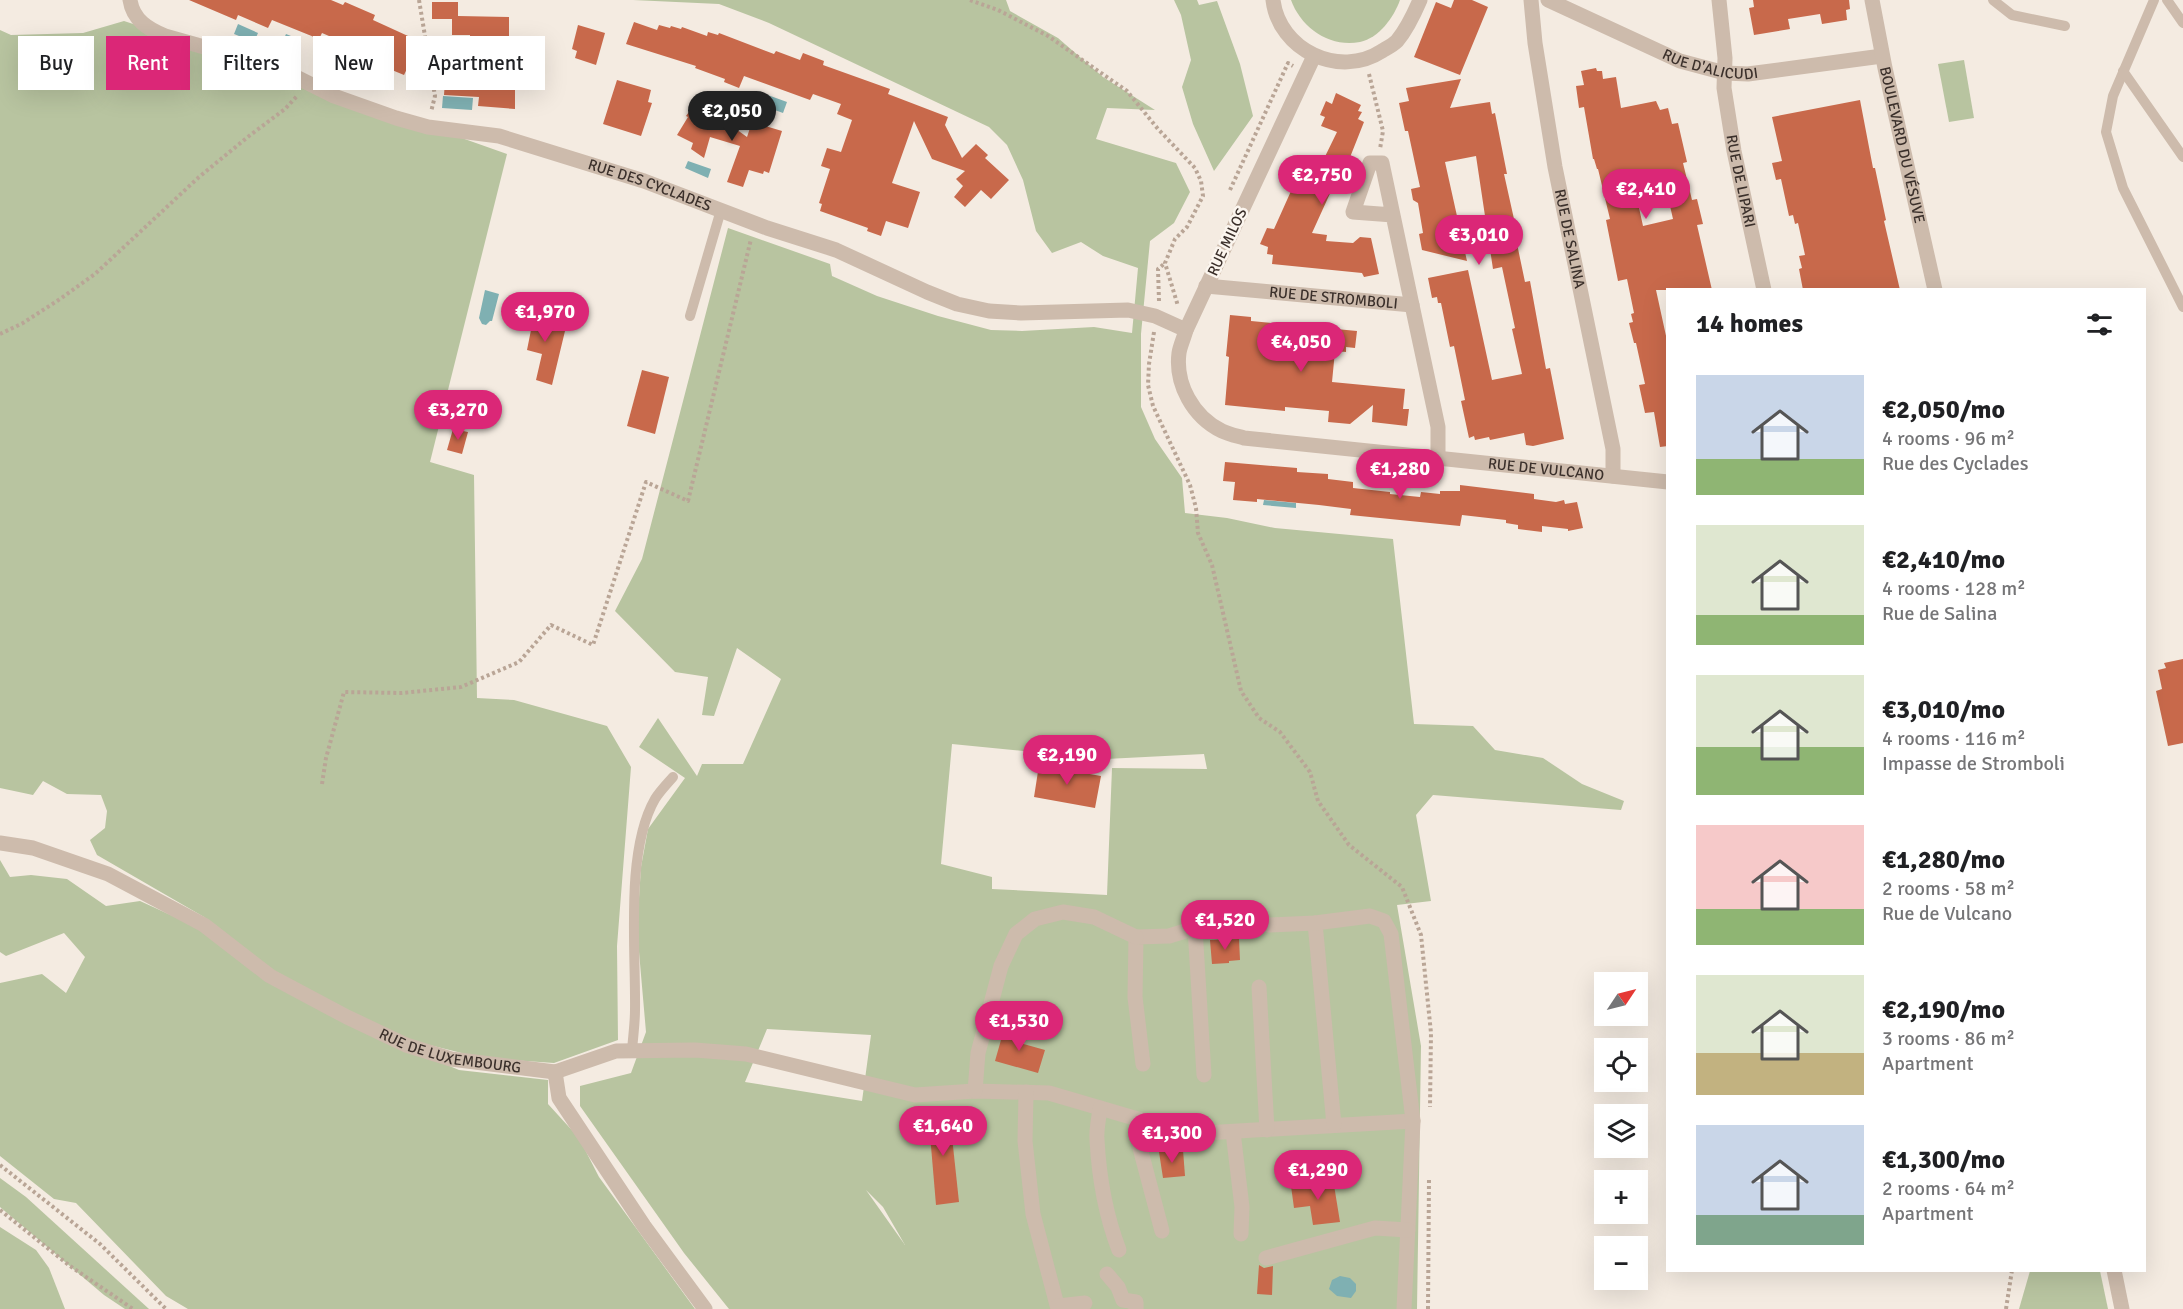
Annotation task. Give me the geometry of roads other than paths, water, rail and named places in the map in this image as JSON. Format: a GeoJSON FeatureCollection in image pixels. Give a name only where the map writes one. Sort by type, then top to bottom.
{"type":"FeatureCollection","features":[{"type":"Feature","properties":{"kind":"street","name":"RUE DES CYCLADES"},"geometry":{"type":"LineString","coordinates":[[130,0],[137,19],[149,29],[191,44],[276,68],[365,108],[428,127],[499,136],[522,142],[644,181],[754,223],[836,250],[957,304],[989,311],[1021,313],[1128,310],[1155,316],[1186,330]]}},
{"type":"Feature","properties":{"kind":"street"},"geometry":{"type":"LineString","coordinates":[[1273,0],[1274,13],[1290,39],[1314,56],[1342,63],[1372,58],[1397,41],[1413,17],[1420,0]]}},
{"type":"Feature","properties":{"kind":"street","name":"RUE DE SALINA"},"geometry":{"type":"LineString","coordinates":[[1531,0],[1535,43],[1555,168],[1613,449],[1613,476]]}},
{"type":"Feature","properties":{"kind":"street","name":"RUE D'ALICUDI"},"geometry":{"type":"LineString","coordinates":[[1548,0],[1680,61],[1725,73],[1748,74],[1882,56]]}},
{"type":"Feature","properties":{"kind":"street","name":"RUE DE LIPARI"},"geometry":{"type":"LineString","coordinates":[[1719,0],[1722,20],[1724,88],[1734,151],[1764,288]]}},
{"type":"Feature","properties":{"kind":"street","name":"BOULEVARD DU VÉSUVE"},"geometry":{"type":"LineString","coordinates":[[1872,0],[1882,56],[1935,288]]}},
{"type":"Feature","properties":{"kind":"street","name":"RUE MILOS"},"geometry":{"type":"LineString","coordinates":[[1188,399],[1180,377],[1179,353],[1186,330],[1314,56]]}},
{"type":"Feature","properties":{"kind":"street"},"geometry":{"type":"LineString","coordinates":[[1393,215],[1353,212],[1370,163],[1382,164],[1393,215],[1412,305]]}},
{"type":"Feature","properties":{"kind":"street","name":"RUE DE STROMBOLI"},"geometry":{"type":"LineString","coordinates":[[1206,286],[1412,305],[1438,428],[1438,458]]}},
{"type":"Feature","properties":{"kind":"street","name":"RUE DE VULCANO"},"geometry":{"type":"LineString","coordinates":[[1188,399],[1202,418],[1222,431],[1244,438],[1666,482]]}},
{"type":"Feature","properties":{"kind":"street","name":"RUE DE LUXEMBOURG"},"geometry":{"type":"LineString","coordinates":[[0,843],[33,848],[108,874],[204,925],[270,976],[406,1045],[451,1059],[555,1072],[616,1052],[694,1050],[746,1054],[915,1095],[975,1091],[1049,1093],[1142,1120],[1204,1133],[1413,1121]]}},
{"type":"Feature","properties":{"kind":"street"},"geometry":{"type":"LineString","coordinates":[[975,1091],[978,1053],[1001,966],[1016,934],[1035,919],[1063,912],[1094,917],[1136,937],[1169,936],[1195,928],[1246,920],[1269,925],[1315,923],[1370,916],[1384,921],[1391,934],[1413,1121],[1404,1309]]}},
{"type":"Feature","properties":{"kind":"street"},"geometry":{"type":"LineString","coordinates":[[1315,923],[1334,1125]]}},
{"type":"Feature","properties":{"kind":"street"},"geometry":{"type":"LineString","coordinates":[[1195,928],[1204,1075]]}},
{"type":"Feature","properties":{"kind":"street"},"geometry":{"type":"LineString","coordinates":[[1136,937],[1135,997],[1143,1064]]}},
{"type":"Feature","properties":{"kind":"street"},"geometry":{"type":"LineString","coordinates":[[1259,987],[1267,1130]]}},
{"type":"Feature","properties":{"kind":"street"},"geometry":{"type":"LineString","coordinates":[[555,1072],[559,1098],[644,1226],[705,1309]]}},
{"type":"Feature","properties":{"kind":"street"},"geometry":{"type":"LineString","coordinates":[[1026,1092],[1025,1141],[1034,1214],[1058,1308],[1085,1303]]}},
{"type":"Feature","properties":{"kind":"street"},"geometry":{"type":"LineString","coordinates":[[1100,1108],[1096,1138],[1109,1225],[1119,1250]]}},
{"type":"Feature","properties":{"kind":"street"},"geometry":{"type":"LineString","coordinates":[[1142,1120],[1140,1148],[1162,1231]]}},
{"type":"Feature","properties":{"kind":"street"},"geometry":{"type":"LineString","coordinates":[[1233,1132],[1242,1207],[1241,1234]]}},
{"type":"Feature","properties":{"kind":"street"},"geometry":{"type":"LineString","coordinates":[[1266,1258],[1375,1228],[1408,1230]]}},
{"type":"Feature","properties":{"kind":"street"},"geometry":{"type":"LineString","coordinates":[[2114,1272],[2122,1309]]}},
{"type":"Feature","properties":{"kind":"street"},"geometry":{"type":"LineString","coordinates":[[1107,1274],[1118,1287],[1123,1300],[1136,1302],[1136,1309]]}},
{"type":"Feature","properties":{"kind":"lane"},"geometry":{"type":"LineString","coordinates":[[1993,0],[2012,15],[2065,26]]}},
{"type":"Feature","properties":{"kind":"lane"},"geometry":{"type":"LineString","coordinates":[[2154,0],[2113,96],[2106,132],[2124,188],[2183,307]]}},
{"type":"Feature","properties":{"kind":"lane"},"geometry":{"type":"LineString","coordinates":[[2167,0],[2183,23]]}},
{"type":"Feature","properties":{"kind":"lane"},"geometry":{"type":"LineString","coordinates":[[2123,71],[2183,157]]}},
{"type":"Feature","properties":{"kind":"lane"},"geometry":{"type":"LineString","coordinates":[[690,316],[721,210]]}},
{"type":"Feature","properties":{"kind":"lane"},"geometry":{"type":"LineString","coordinates":[[632,1051],[635,1011],[634,892],[640,846],[647,817],[655,798],[673,777]]}},
{"type":"Feature","properties":{"kind":"water"},"geometry":{"type":"Polygon","coordinates":[[[238,24],[258,33],[257,36],[234,34],[238,24]]]}},
{"type":"Feature","properties":{"kind":"water"},"geometry":{"type":"Polygon","coordinates":[[[765,94],[787,102],[783,113],[761,105],[765,94]]]}},
{"type":"Feature","properties":{"kind":"water"},"geometry":{"type":"Polygon","coordinates":[[[443,96],[473,98],[472,110],[442,108],[443,96]]]}},
{"type":"Feature","properties":{"kind":"water"},"geometry":{"type":"Polygon","coordinates":[[[688,161],[711,169],[708,178],[685,168],[688,161]]]}},
{"type":"Feature","properties":{"kind":"water"},"geometry":{"type":"Polygon","coordinates":[[[485,290],[499,294],[492,321],[486,325],[482,324],[479,318],[485,290]]]}},
{"type":"Feature","properties":{"kind":"water"},"geometry":{"type":"Polygon","coordinates":[[[1264,500],[1296,503],[1296,508],[1263,505],[1264,500]]]}},
{"type":"Feature","properties":{"kind":"water"},"geometry":{"type":"Polygon","coordinates":[[[1340,1276],[1350,1278],[1356,1284],[1356,1291],[1351,1298],[1337,1296],[1329,1289],[1332,1280],[1340,1276]]]}}]}
